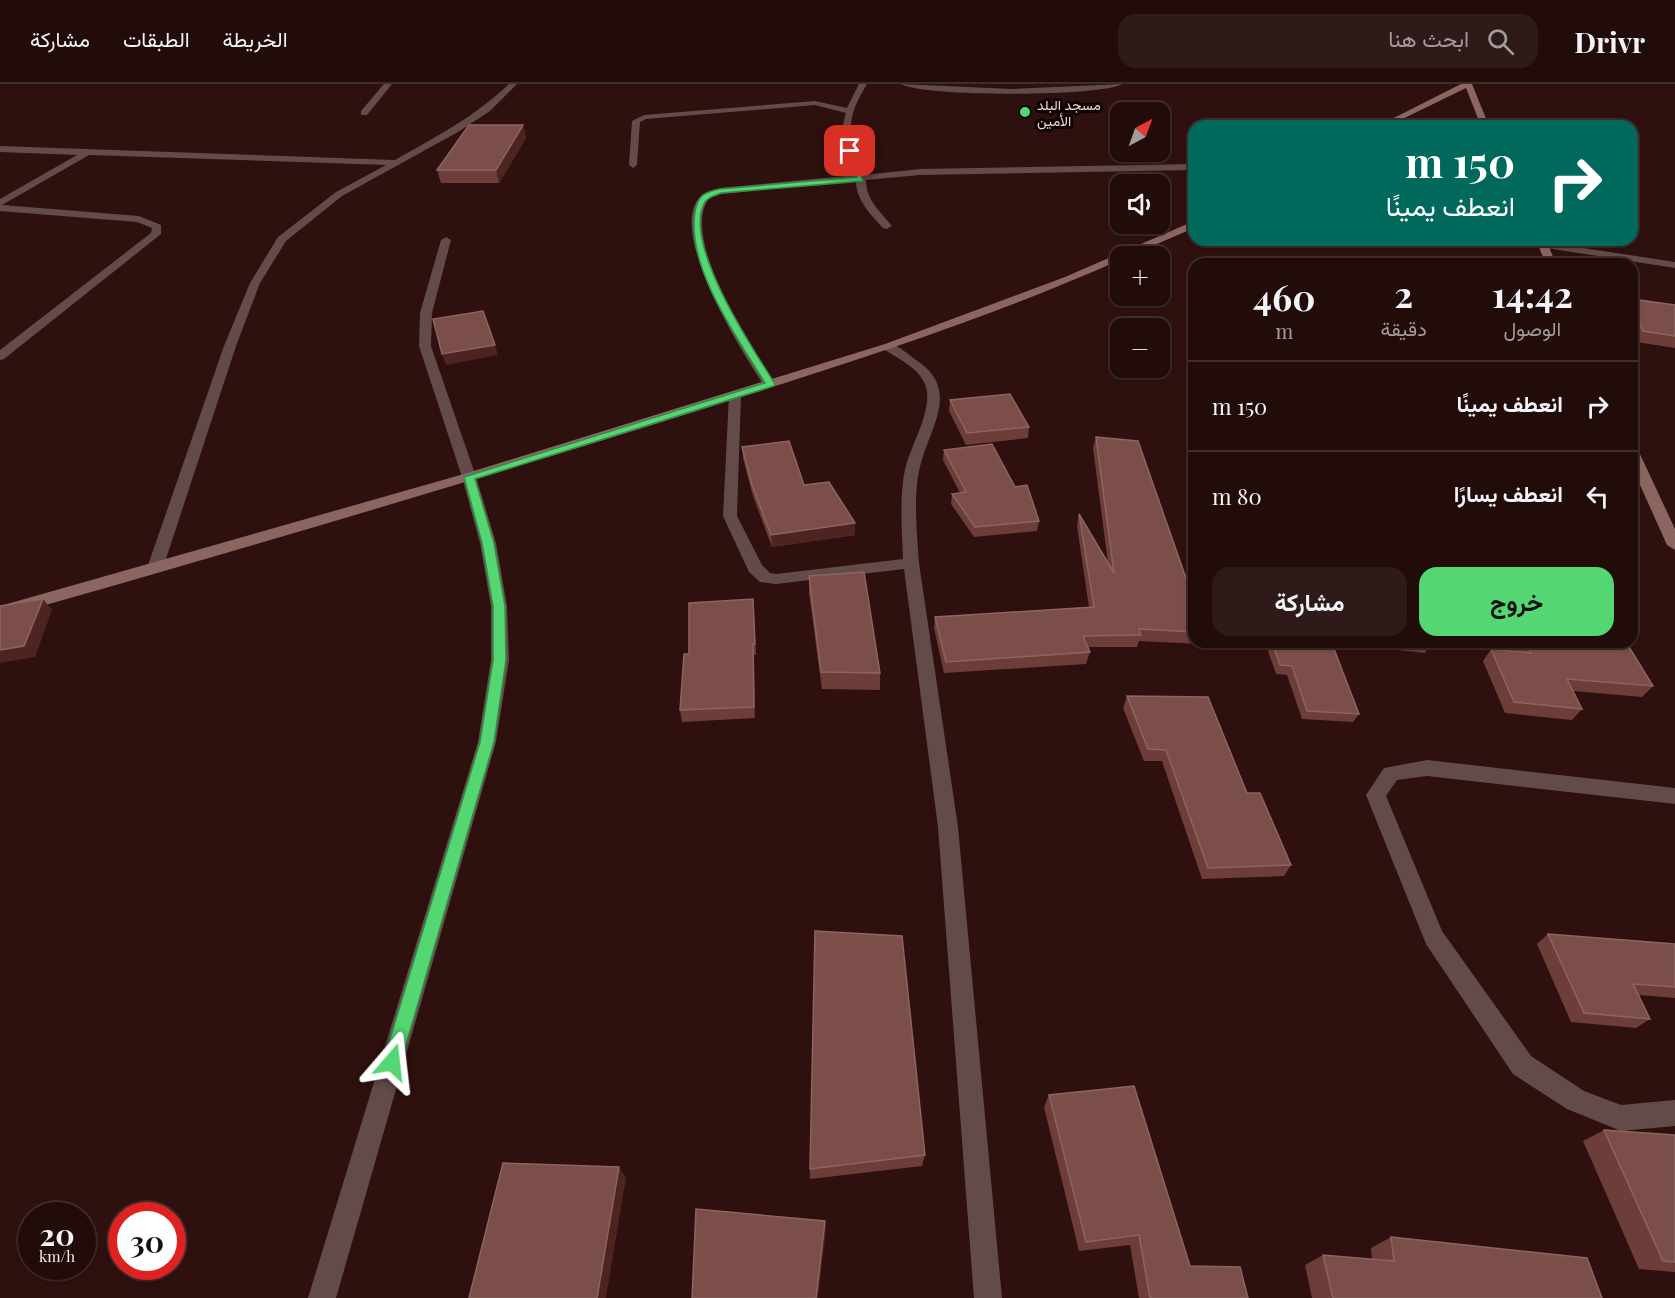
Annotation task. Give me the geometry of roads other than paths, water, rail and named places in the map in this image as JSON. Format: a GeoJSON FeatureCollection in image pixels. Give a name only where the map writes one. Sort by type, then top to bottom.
{"type":"FeatureCollection","features":[{"type":"Feature","properties":{"kind":"street"},"geometry":{"type":"LineString","coordinates":[[364,113],[388,84]]}},
{"type":"Feature","properties":{"kind":"street"},"geometry":{"type":"LineString","coordinates":[[155,568],[230,346],[261,273],[282,239],[339,194],[393,162],[455,130],[487,109],[513,84]]}},
{"type":"Feature","properties":{"kind":"street"},"geometry":{"type":"LineString","coordinates":[[863,84],[849,111],[845,128],[850,151],[861,179],[861,188],[870,208],[887,226]]}},
{"type":"Feature","properties":{"kind":"street"},"geometry":{"type":"LineString","coordinates":[[905,84],[954,90],[999,92],[1118,84]]}},
{"type":"Feature","properties":{"kind":"street"},"geometry":{"type":"LineString","coordinates":[[1394,120],[1467,84],[1482,120]]}},
{"type":"Feature","properties":{"kind":"street"},"geometry":{"type":"LineString","coordinates":[[633,165],[636,121],[644,117],[815,103],[849,111]]}},
{"type":"Feature","properties":{"kind":"street"},"geometry":{"type":"LineString","coordinates":[[0,149],[393,162]]}},
{"type":"Feature","properties":{"kind":"street"},"geometry":{"type":"LineString","coordinates":[[0,203],[88,152]]}},
{"type":"Feature","properties":{"kind":"street"},"geometry":{"type":"LineString","coordinates":[[770,384],[732,323],[704,264],[697,226],[700,204],[705,197],[720,191],[920,172],[1188,167]]}},
{"type":"Feature","properties":{"kind":"street"},"geometry":{"type":"LineString","coordinates":[[0,208],[139,219],[157,227],[156,234],[0,356]]}},
{"type":"Feature","properties":{"kind":"street"},"geometry":{"type":"LineString","coordinates":[[0,612],[469,477],[889,347],[1069,279],[1188,227]]}},
{"type":"Feature","properties":{"kind":"street"},"geometry":{"type":"LineString","coordinates":[[322,1298],[487,742],[500,660],[499,606],[488,543],[469,477],[425,346],[426,313],[446,240]]}},
{"type":"Feature","properties":{"kind":"street"},"geometry":{"type":"LineString","coordinates":[[1561,246],[1633,258]]}},
{"type":"Feature","properties":{"kind":"street"},"geometry":{"type":"LineString","coordinates":[[1638,259],[1675,265]]}},
{"type":"Feature","properties":{"kind":"street"},"geometry":{"type":"LineString","coordinates":[[889,347],[916,366],[931,381],[934,403],[912,468],[909,523],[911,563],[948,827],[988,1298]]}},
{"type":"Feature","properties":{"kind":"street"},"geometry":{"type":"LineString","coordinates":[[735,395],[730,516],[755,568],[766,578],[776,579],[911,563]]}},
{"type":"Feature","properties":{"kind":"street"},"geometry":{"type":"LineString","coordinates":[[1638,465],[1675,544]]}},
{"type":"Feature","properties":{"kind":"street"},"geometry":{"type":"LineString","coordinates":[[1675,796],[1427,768],[1391,773],[1376,795],[1434,937],[1522,1065],[1576,1100],[1621,1118],[1675,1113]]}},
{"type":"Feature","properties":{"kind":"place","name":"مسجد البلد الأمين"},"geometry":{"type":"Point","coordinates":[1025,112]}}]}
